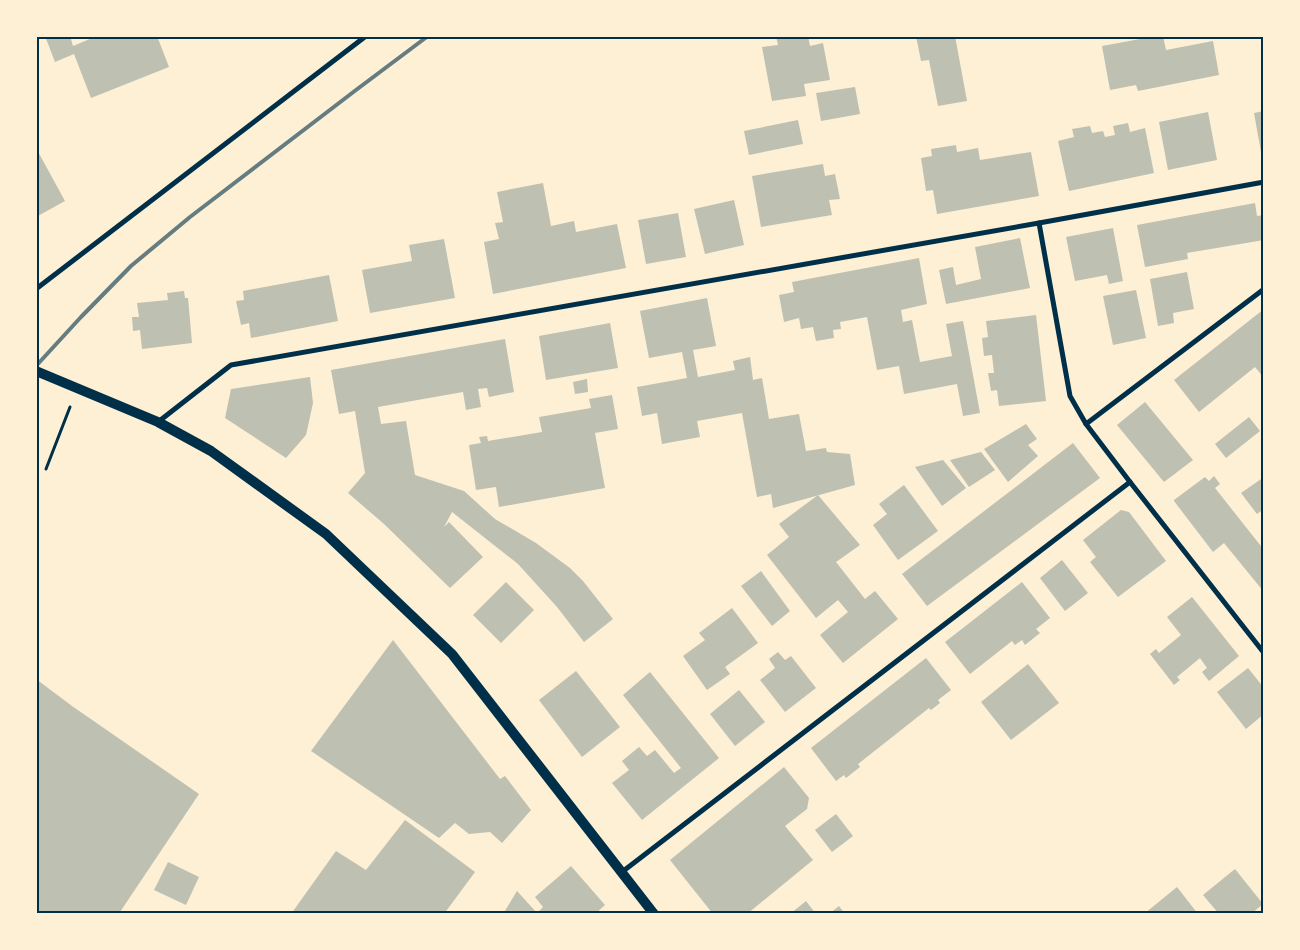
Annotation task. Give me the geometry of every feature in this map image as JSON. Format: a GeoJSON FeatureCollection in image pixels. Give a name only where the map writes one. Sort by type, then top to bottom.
{"type":"FeatureCollection","features":[{"type":"Feature","properties":{"kind":"main road"},"geometry":{"type":"LineString","coordinates":[[36,372],[158,422],[210,451],[326,534],[452,654],[654,914]]}},
{"type":"Feature","properties":{"kind":"street"},"geometry":{"type":"LineString","coordinates":[[36,290],[366,36]]}},
{"type":"Feature","properties":{"kind":"street"},"geometry":{"type":"LineString","coordinates":[[158,422],[231,365],[1264,182]]}},
{"type":"Feature","properties":{"kind":"street"},"geometry":{"type":"LineString","coordinates":[[1040,223],[1070,396],[1086,424],[1264,653]]}},
{"type":"Feature","properties":{"kind":"street"},"geometry":{"type":"LineString","coordinates":[[1086,424],[1264,289]]}},
{"type":"Feature","properties":{"kind":"street"},"geometry":{"type":"LineString","coordinates":[[622,872],[1130,482]]}},
{"type":"Feature","properties":{"kind":"path"},"geometry":{"type":"LineString","coordinates":[[46,469],[78,388]]}},
{"type":"Feature","properties":{"kind":"building"},"geometry":{"type":"Polygon","coordinates":[[[45,36],[70,36],[73,46],[97,36],[157,36],[169,67],[91,98],[74,54],[55,62],[45,36]]]}},
{"type":"Feature","properties":{"kind":"building"},"geometry":{"type":"Polygon","coordinates":[[[776,36],[808,36],[810,46],[823,43],[830,80],[804,84],[806,96],[772,101],[762,47],[778,45],[776,36]]]}},
{"type":"Feature","properties":{"kind":"building"},"geometry":{"type":"Polygon","coordinates":[[[916,36],[955,36],[967,101],[938,106],[929,60],[921,61],[916,36]]]}},
{"type":"Feature","properties":{"kind":"building"},"geometry":{"type":"Polygon","coordinates":[[[1139,36],[1163,36],[1166,50],[1213,41],[1219,75],[1138,91],[1136,85],[1110,90],[1102,46],[1140,39],[1139,36]]]}},
{"type":"Feature","properties":{"kind":"building"},"geometry":{"type":"Polygon","coordinates":[[[855,87],[860,114],[821,121],[816,93],[855,87]]]}},
{"type":"Feature","properties":{"kind":"building"},"geometry":{"type":"Polygon","coordinates":[[[1264,111],[1264,151],[1261,152],[1254,113],[1264,111]]]}},
{"type":"Feature","properties":{"kind":"building"},"geometry":{"type":"Polygon","coordinates":[[[1208,112],[1217,160],[1168,170],[1159,122],[1208,112]]]}},
{"type":"Feature","properties":{"kind":"building"},"geometry":{"type":"Polygon","coordinates":[[[798,120],[803,144],[749,155],[744,131],[798,120]]]}},
{"type":"Feature","properties":{"kind":"building"},"geometry":{"type":"Polygon","coordinates":[[[1128,123],[1130,132],[1145,128],[1154,173],[1069,191],[1058,141],[1074,137],[1072,129],[1090,126],[1092,133],[1103,131],[1105,137],[1115,135],[1113,126],[1128,123]]]}},
{"type":"Feature","properties":{"kind":"building"},"geometry":{"type":"Polygon","coordinates":[[[956,145],[957,152],[978,148],[980,160],[1031,152],[1039,196],[937,214],[933,190],[926,191],[921,158],[932,156],[931,149],[956,145]]]}},
{"type":"Feature","properties":{"kind":"building"},"geometry":{"type":"Polygon","coordinates":[[[36,148],[65,201],[36,217],[36,148]]]}},
{"type":"Feature","properties":{"kind":"building"},"geometry":{"type":"Polygon","coordinates":[[[823,164],[825,176],[835,174],[840,199],[829,200],[832,215],[761,227],[752,176],[823,164]]]}},
{"type":"Feature","properties":{"kind":"building"},"geometry":{"type":"Polygon","coordinates":[[[543,183],[551,226],[574,221],[576,232],[617,224],[626,268],[493,294],[484,242],[499,239],[495,223],[503,222],[497,192],[543,183]]]}},
{"type":"Feature","properties":{"kind":"building"},"geometry":{"type":"Polygon","coordinates":[[[734,200],[744,245],[705,254],[694,209],[734,200]]]}},
{"type":"Feature","properties":{"kind":"building"},"geometry":{"type":"Polygon","coordinates":[[[1255,203],[1257,216],[1264,215],[1264,240],[1187,253],[1188,259],[1145,267],[1137,225],[1255,203]]]}},
{"type":"Feature","properties":{"kind":"building"},"geometry":{"type":"Polygon","coordinates":[[[678,213],[686,257],[646,264],[638,220],[678,213]]]}},
{"type":"Feature","properties":{"kind":"building"},"geometry":{"type":"Polygon","coordinates":[[[1113,228],[1123,281],[1109,284],[1107,275],[1075,281],[1066,237],[1113,228]]]}},
{"type":"Feature","properties":{"kind":"building"},"geometry":{"type":"Polygon","coordinates":[[[1020,238],[1030,288],[946,304],[939,270],[953,267],[956,285],[981,279],[975,247],[1020,238]]]}},
{"type":"Feature","properties":{"kind":"building"},"geometry":{"type":"Polygon","coordinates":[[[444,239],[455,298],[370,313],[362,270],[412,261],[409,245],[444,239]]]}},
{"type":"Feature","properties":{"kind":"building"},"geometry":{"type":"Polygon","coordinates":[[[919,258],[927,304],[901,310],[903,322],[912,320],[920,362],[952,356],[946,324],[963,321],[980,413],[963,416],[957,384],[904,394],[899,366],[877,370],[867,317],[840,322],[841,329],[833,330],[834,338],[816,341],[813,327],[801,329],[799,318],[784,322],[779,295],[794,292],[792,282],[919,258]]]}},
{"type":"Feature","properties":{"kind":"building"},"geometry":{"type":"Polygon","coordinates":[[[1187,272],[1194,309],[1173,313],[1174,323],[1158,326],[1150,279],[1187,272]]]}},
{"type":"Feature","properties":{"kind":"building"},"geometry":{"type":"Polygon","coordinates":[[[329,275],[338,321],[251,338],[249,323],[241,325],[236,301],[244,300],[243,291],[329,275]]]}},
{"type":"Feature","properties":{"kind":"building"},"geometry":{"type":"Polygon","coordinates":[[[1136,290],[1146,338],[1113,345],[1103,296],[1136,290]]]}},
{"type":"Feature","properties":{"kind":"building"},"geometry":{"type":"Polygon","coordinates":[[[184,291],[185,298],[188,298],[192,343],[142,349],[140,330],[133,331],[132,317],[139,317],[137,303],[168,300],[167,293],[184,291]]]}},
{"type":"Feature","properties":{"kind":"building"},"geometry":{"type":"Polygon","coordinates":[[[707,298],[716,346],[693,350],[698,377],[735,370],[733,361],[750,357],[753,380],[762,378],[769,419],[799,414],[806,451],[826,448],[827,452],[850,454],[855,485],[773,508],[771,494],[757,497],[742,413],[697,421],[700,437],[662,444],[657,413],[642,416],[637,387],[687,378],[682,352],[649,358],[640,311],[707,298]]]}},
{"type":"Feature","properties":{"kind":"building"},"geometry":{"type":"Polygon","coordinates":[[[1264,309],[1264,378],[1255,367],[1199,412],[1174,380],[1264,309]]]}},
{"type":"Feature","properties":{"kind":"building"},"geometry":{"type":"Polygon","coordinates":[[[1036,315],[1046,401],[999,406],[997,390],[991,391],[988,373],[994,373],[992,355],[984,356],[982,338],[988,337],[986,321],[1036,315]]]}},
{"type":"Feature","properties":{"kind":"building"},"geometry":{"type":"Polygon","coordinates":[[[610,323],[618,368],[546,380],[539,336],[610,323]]]}},
{"type":"Feature","properties":{"kind":"building"},"geometry":{"type":"Polygon","coordinates":[[[505,339],[514,392],[489,397],[487,388],[478,389],[481,407],[466,410],[463,392],[378,407],[381,424],[406,421],[415,475],[464,491],[495,519],[536,543],[570,568],[583,581],[613,619],[584,642],[557,607],[518,564],[452,512],[444,527],[449,522],[483,557],[450,588],[384,524],[348,493],[365,473],[355,411],[339,414],[331,370],[505,339]]]}},
{"type":"Feature","properties":{"kind":"building"},"geometry":{"type":"Polygon","coordinates":[[[310,377],[313,403],[306,435],[286,458],[225,418],[231,389],[310,377]]]}},
{"type":"Feature","properties":{"kind":"building"},"geometry":{"type":"Polygon","coordinates":[[[587,379],[588,392],[575,394],[573,382],[587,379]]]}},
{"type":"Feature","properties":{"kind":"building"},"geometry":{"type":"Polygon","coordinates":[[[612,395],[618,429],[595,433],[605,488],[499,507],[496,487],[476,490],[469,445],[481,443],[479,437],[487,436],[488,441],[542,432],[539,417],[591,408],[589,399],[612,395]]]}},
{"type":"Feature","properties":{"kind":"building"},"geometry":{"type":"Polygon","coordinates":[[[1145,402],[1193,460],[1164,482],[1117,425],[1145,402]]]}},
{"type":"Feature","properties":{"kind":"building"},"geometry":{"type":"Polygon","coordinates":[[[1249,417],[1260,431],[1226,458],[1215,444],[1249,417]]]}},
{"type":"Feature","properties":{"kind":"building"},"geometry":{"type":"Polygon","coordinates":[[[1026,424],[1037,439],[1028,445],[1038,456],[1008,482],[984,449],[1026,424]]]}},
{"type":"Feature","properties":{"kind":"building"},"geometry":{"type":"Polygon","coordinates":[[[1073,443],[1100,478],[927,606],[902,574],[1073,443]]]}},
{"type":"Feature","properties":{"kind":"building"},"geometry":{"type":"Polygon","coordinates":[[[981,452],[995,470],[969,487],[950,460],[981,452]]]}},
{"type":"Feature","properties":{"kind":"building"},"geometry":{"type":"Polygon","coordinates":[[[943,460],[966,488],[942,506],[915,467],[943,460]]]}},
{"type":"Feature","properties":{"kind":"building"},"geometry":{"type":"Polygon","coordinates":[[[1214,476],[1220,484],[1215,488],[1264,550],[1264,592],[1224,543],[1213,552],[1174,501],[1205,477],[1209,481],[1214,476]]]}},
{"type":"Feature","properties":{"kind":"building"},"geometry":{"type":"Polygon","coordinates":[[[1264,477],[1264,509],[1257,514],[1241,493],[1264,477]]]}},
{"type":"Feature","properties":{"kind":"building"},"geometry":{"type":"Polygon","coordinates":[[[904,485],[938,531],[898,560],[873,525],[887,514],[879,504],[904,485]]]}},
{"type":"Feature","properties":{"kind":"building"},"geometry":{"type":"Polygon","coordinates":[[[818,495],[860,545],[836,562],[865,599],[875,591],[898,619],[843,663],[820,635],[848,612],[838,600],[816,618],[767,555],[789,537],[779,524],[818,495]]]}},
{"type":"Feature","properties":{"kind":"building"},"geometry":{"type":"Polygon","coordinates":[[[1121,510],[1129,512],[1166,561],[1118,597],[1090,562],[1096,557],[1083,540],[1121,510]]]}},
{"type":"Feature","properties":{"kind":"building"},"geometry":{"type":"Polygon","coordinates":[[[1062,560],[1088,593],[1065,611],[1040,578],[1062,560]]]}},
{"type":"Feature","properties":{"kind":"building"},"geometry":{"type":"Polygon","coordinates":[[[761,571],[790,611],[772,626],[741,586],[761,571]]]}},
{"type":"Feature","properties":{"kind":"building"},"geometry":{"type":"Polygon","coordinates":[[[506,582],[534,610],[501,643],[473,615],[506,582]]]}},
{"type":"Feature","properties":{"kind":"building"},"geometry":{"type":"Polygon","coordinates":[[[1022,582],[1050,618],[1036,629],[1040,633],[1025,645],[1022,640],[1015,645],[1012,641],[970,674],[945,642],[1022,582]]]}},
{"type":"Feature","properties":{"kind":"building"},"geometry":{"type":"Polygon","coordinates":[[[1192,597],[1239,656],[1209,681],[1202,672],[1207,668],[1200,658],[1177,677],[1180,680],[1174,685],[1150,654],[1156,649],[1159,653],[1181,635],[1167,617],[1192,597]]]}},
{"type":"Feature","properties":{"kind":"building"},"geometry":{"type":"Polygon","coordinates":[[[732,608],[758,643],[725,667],[730,674],[707,690],[683,656],[705,640],[699,633],[732,608]]]}},
{"type":"Feature","properties":{"kind":"building"},"geometry":{"type":"Polygon","coordinates":[[[393,640],[500,779],[505,776],[531,810],[502,843],[490,832],[469,834],[455,823],[439,838],[311,751],[393,640]]]}},
{"type":"Feature","properties":{"kind":"building"},"geometry":{"type":"Polygon","coordinates":[[[778,652],[785,660],[791,656],[816,688],[785,712],[760,680],[775,668],[769,659],[778,652]]]}},
{"type":"Feature","properties":{"kind":"building"},"geometry":{"type":"Polygon","coordinates":[[[926,658],[951,690],[938,700],[940,703],[931,710],[929,708],[858,764],[860,767],[846,778],[844,775],[836,781],[811,748],[926,658]]]}},
{"type":"Feature","properties":{"kind":"building"},"geometry":{"type":"Polygon","coordinates":[[[1028,664],[1059,703],[1011,740],[981,702],[1028,664]]]}},
{"type":"Feature","properties":{"kind":"building"},"geometry":{"type":"Polygon","coordinates":[[[1248,668],[1264,688],[1264,714],[1246,729],[1217,692],[1248,668]]]}},
{"type":"Feature","properties":{"kind":"building"},"geometry":{"type":"Polygon","coordinates":[[[576,671],[620,727],[582,757],[539,700],[576,671]]]}},
{"type":"Feature","properties":{"kind":"building"},"geometry":{"type":"Polygon","coordinates":[[[650,672],[719,758],[642,820],[612,783],[629,770],[622,761],[639,747],[647,756],[655,750],[674,773],[681,768],[623,695],[650,672]]]}},
{"type":"Feature","properties":{"kind":"building"},"geometry":{"type":"Polygon","coordinates":[[[36,679],[199,794],[120,912],[124,914],[36,914],[36,679]]]}},
{"type":"Feature","properties":{"kind":"building"},"geometry":{"type":"Polygon","coordinates":[[[739,690],[765,722],[735,746],[710,714],[739,690]]]}},
{"type":"Feature","properties":{"kind":"building"},"geometry":{"type":"Polygon","coordinates":[[[784,767],[809,798],[807,809],[785,826],[813,860],[747,914],[713,914],[670,860],[784,767]]]}},
{"type":"Feature","properties":{"kind":"building"},"geometry":{"type":"Polygon","coordinates":[[[836,814],[853,836],[832,852],[815,830],[836,814]]]}},
{"type":"Feature","properties":{"kind":"building"},"geometry":{"type":"Polygon","coordinates":[[[405,820],[475,872],[444,914],[291,914],[336,851],[366,870],[405,820]]]}},
{"type":"Feature","properties":{"kind":"building"},"geometry":{"type":"Polygon","coordinates":[[[168,862],[199,877],[186,905],[154,890],[168,862]]]}},
{"type":"Feature","properties":{"kind":"building"},"geometry":{"type":"Polygon","coordinates":[[[571,866],[605,905],[595,914],[503,914],[517,891],[537,913],[543,907],[535,897],[571,866]]]}},
{"type":"Feature","properties":{"kind":"building"},"geometry":{"type":"Polygon","coordinates":[[[1235,869],[1263,904],[1251,914],[1219,914],[1203,895],[1235,869]]]}},
{"type":"Feature","properties":{"kind":"building"},"geometry":{"type":"Polygon","coordinates":[[[1177,887],[1198,914],[1144,914],[1177,887]]]}},
{"type":"Feature","properties":{"kind":"building"},"geometry":{"type":"Polygon","coordinates":[[[806,901],[816,914],[790,914],[806,901]]]}},
{"type":"Feature","properties":{"kind":"building"},"geometry":{"type":"Polygon","coordinates":[[[839,906],[845,914],[829,914],[839,906]]]}},
{"type":"Feature","properties":{"kind":"railway"},"geometry":{"type":"LineString","coordinates":[[36,366],[131,266],[190,217],[428,36]]}}]}
